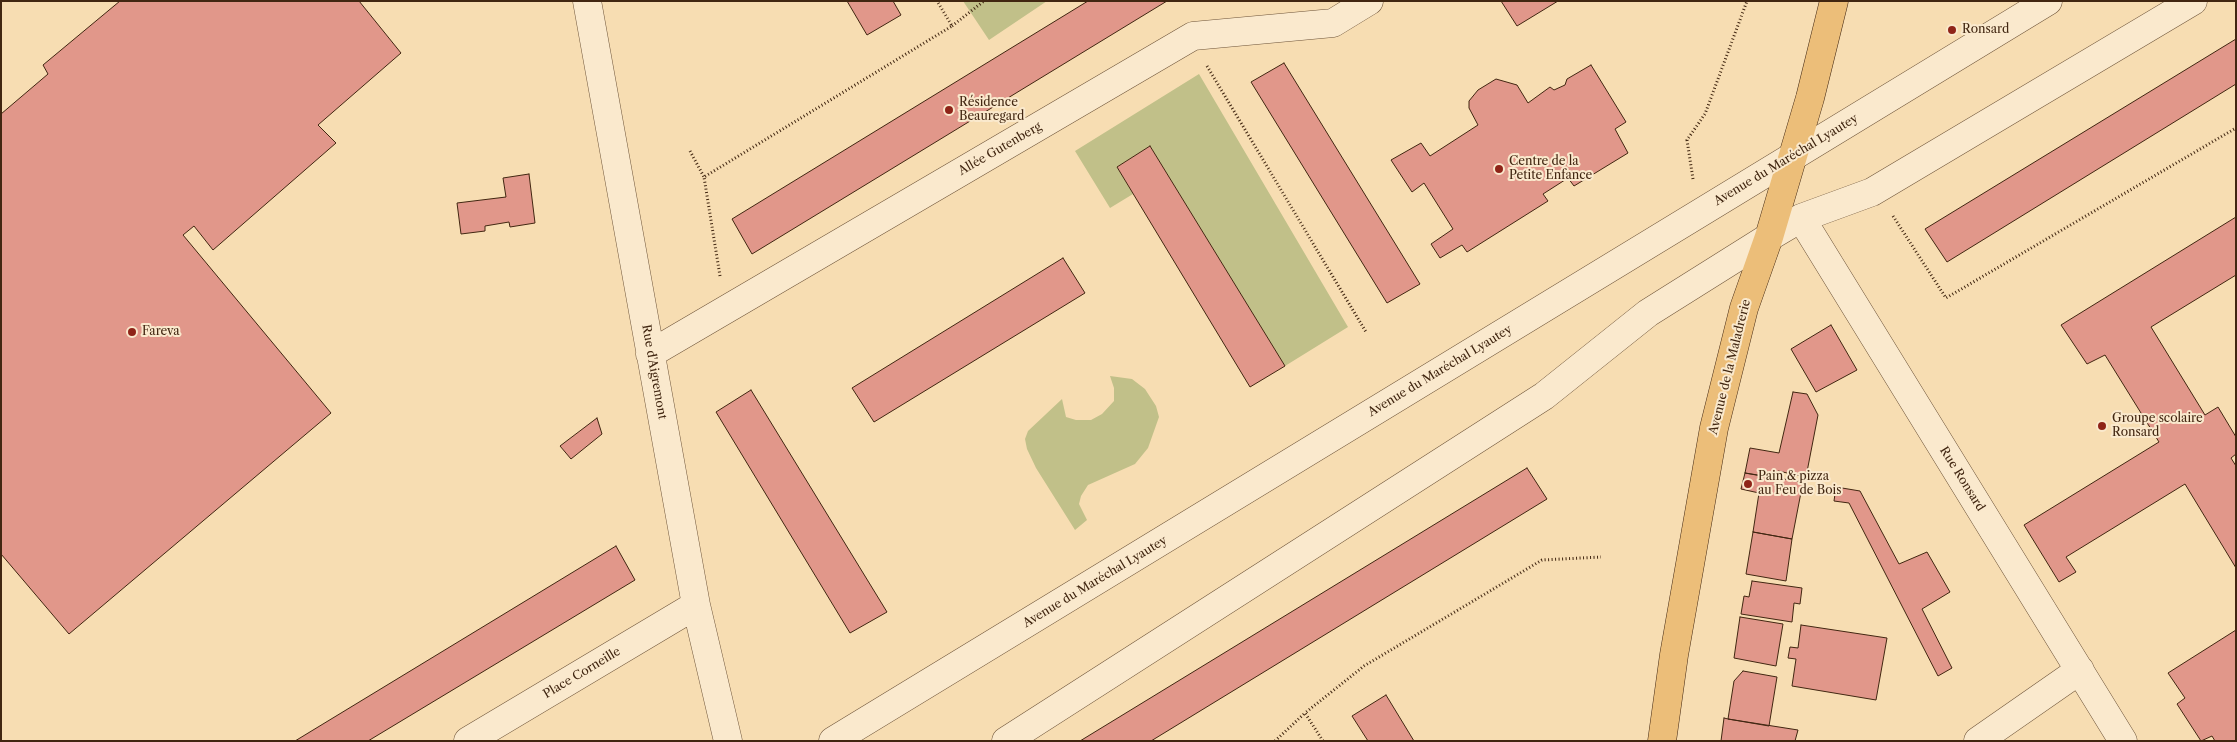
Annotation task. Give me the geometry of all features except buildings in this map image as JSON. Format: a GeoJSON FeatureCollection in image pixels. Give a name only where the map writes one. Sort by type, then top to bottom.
{"type":"FeatureCollection","features":[{"type":"Feature","properties":{"kind":"main road","name":"Avenue de la Maladrerie"},"geometry":{"type":"LineString","coordinates":[[1662,741],[1674,656],[1714,428],[1744,308],[1769,237],[1810,98],[1834,1]]}},
{"type":"Feature","properties":{"kind":"street","name":"Rue d'Aigremont"},"geometry":{"type":"LineString","coordinates":[[587,1],[696,605],[728,741]]}},
{"type":"Feature","properties":{"kind":"street","name":"Allée Gutenberg"},"geometry":{"type":"LineString","coordinates":[[650,354],[1193,36],[1333,23],[1369,1]]}},
{"type":"Feature","properties":{"kind":"street","name":"Avenue du Maréchal Lyautey"},"geometry":{"type":"LineString","coordinates":[[834,741],[2048,1]]}},
{"type":"Feature","properties":{"kind":"street"},"geometry":{"type":"LineString","coordinates":[[1006,741],[1544,396],[1648,313],[1769,237],[1801,218],[1872,192],[2193,1]]}},
{"type":"Feature","properties":{"kind":"street","name":"Rue Ronsard"},"geometry":{"type":"LineString","coordinates":[[1801,218],[2123,741]]}},
{"type":"Feature","properties":{"kind":"street","name":"Place Corneille"},"geometry":{"type":"LineString","coordinates":[[468,741],[696,605]]}},
{"type":"Feature","properties":{"kind":"street"},"geometry":{"type":"LineString","coordinates":[[1978,741],[2080,670]]}},
{"type":"Feature","properties":{"kind":"path"},"geometry":{"type":"LineString","coordinates":[[937,1],[952,26]]}},
{"type":"Feature","properties":{"kind":"path"},"geometry":{"type":"LineString","coordinates":[[704,177],[952,26],[984,1]]}},
{"type":"Feature","properties":{"kind":"path"},"geometry":{"type":"LineString","coordinates":[[1693,182],[1687,140],[1705,114],[1747,1]]}},
{"type":"Feature","properties":{"kind":"path"},"geometry":{"type":"LineString","coordinates":[[1206,65],[1366,332]]}},
{"type":"Feature","properties":{"kind":"path"},"geometry":{"type":"LineString","coordinates":[[1872,192],[1888,208],[1946,298],[2236,128]]}},
{"type":"Feature","properties":{"kind":"path"},"geometry":{"type":"LineString","coordinates":[[690,151],[704,177],[726,310]]}},
{"type":"Feature","properties":{"kind":"path"},"geometry":{"type":"LineString","coordinates":[[1275,741],[1305,713],[1364,666],[1542,560],[1602,557]]}},
{"type":"Feature","properties":{"kind":"path"},"geometry":{"type":"LineString","coordinates":[[1305,713],[1323,741]]}},
{"type":"Feature","properties":{"kind":"shaded area"},"geometry":{"type":"Polygon","coordinates":[[[963,1],[1047,1],[989,40],[963,1]]]}},
{"type":"Feature","properties":{"kind":"shaded area"},"geometry":{"type":"Polygon","coordinates":[[[1199,74],[1348,327],[1285,366],[1150,146],[1117,167],[1133,194],[1110,208],[1075,151],[1199,74]]]}},
{"type":"Feature","properties":{"kind":"shaded area"},"geometry":{"type":"Polygon","coordinates":[[[1110,376],[1132,379],[1145,389],[1156,406],[1159,417],[1148,448],[1135,464],[1088,485],[1081,496],[1079,504],[1087,520],[1075,530],[1036,468],[1027,449],[1025,439],[1028,431],[1062,399],[1066,417],[1076,420],[1091,420],[1102,414],[1114,401],[1114,388],[1110,376]]]}},
{"type":"Feature","properties":{"kind":"place","name":"Ronsard"},"geometry":{"type":"Point","coordinates":[1952,30]}},
{"type":"Feature","properties":{"kind":"place","name":"Résidence Beauregard"},"geometry":{"type":"Point","coordinates":[949,110]}},
{"type":"Feature","properties":{"kind":"place","name":"Centre de la Petite Enfance"},"geometry":{"type":"Point","coordinates":[1499,169]}},
{"type":"Feature","properties":{"kind":"place","name":"Fareva"},"geometry":{"type":"Point","coordinates":[132,332]}},
{"type":"Feature","properties":{"kind":"place","name":"Groupe scolaire Ronsard"},"geometry":{"type":"Point","coordinates":[2102,426]}},
{"type":"Feature","properties":{"kind":"place","name":"Pain & pizza au Feu de Bois"},"geometry":{"type":"Point","coordinates":[1748,484]}}]}
